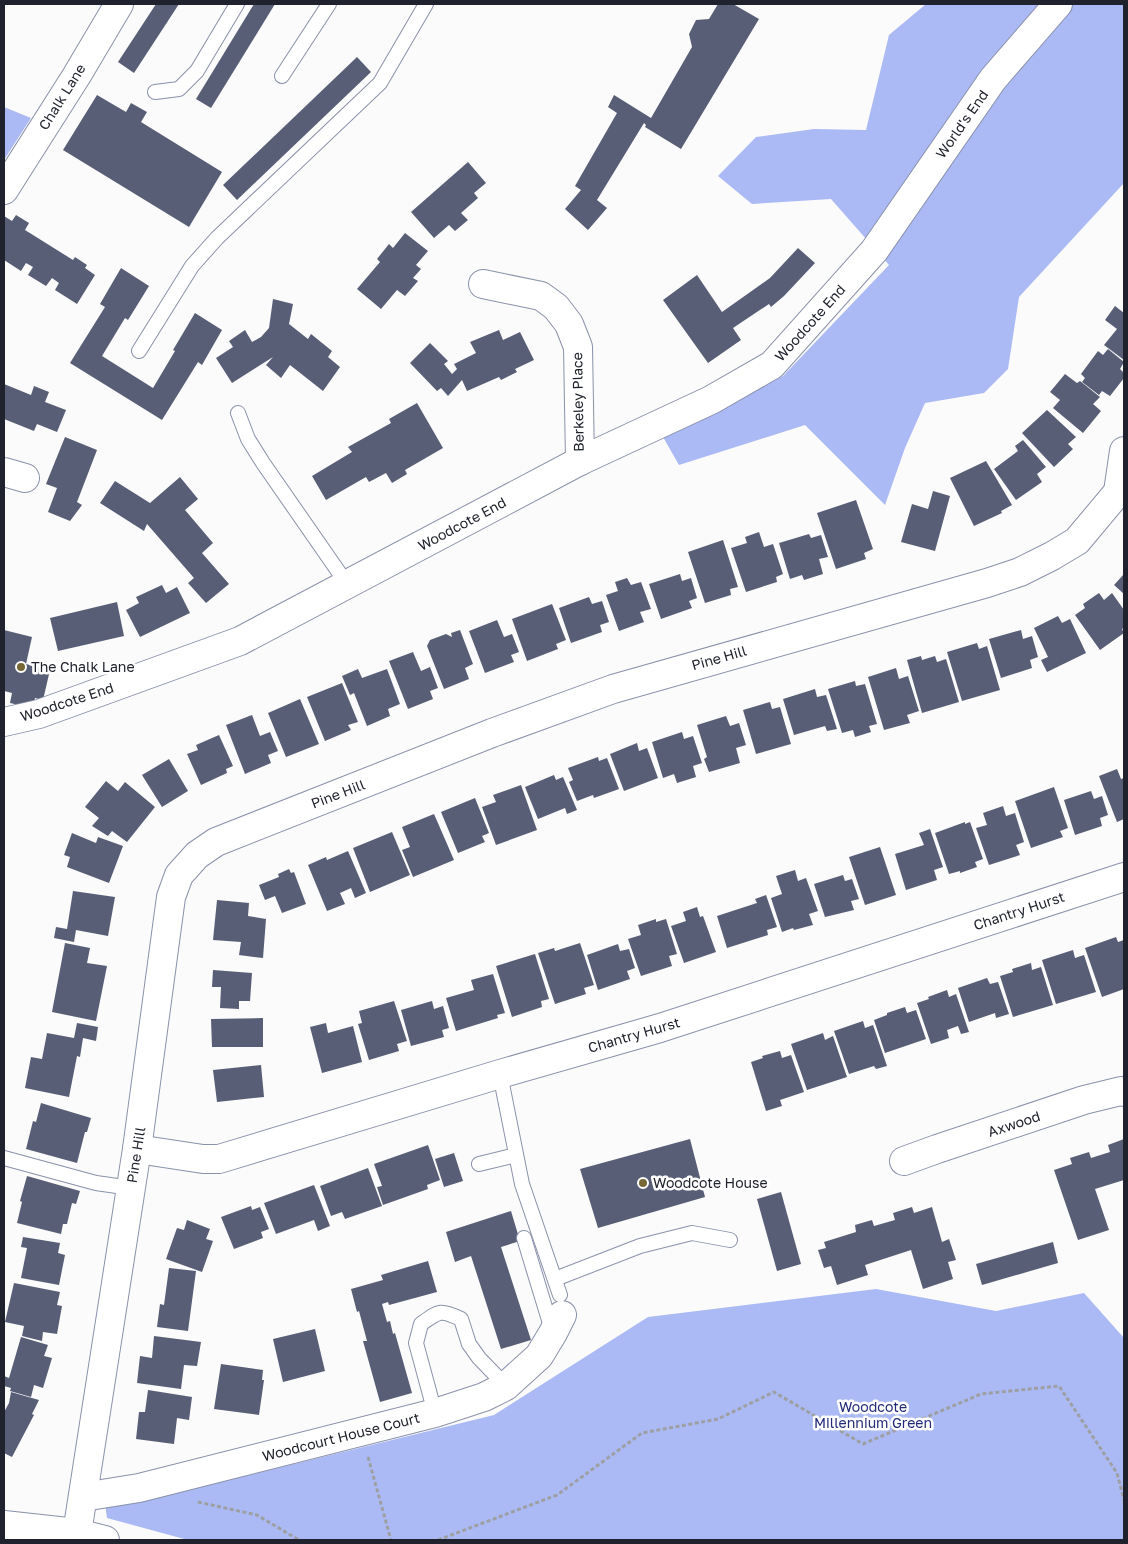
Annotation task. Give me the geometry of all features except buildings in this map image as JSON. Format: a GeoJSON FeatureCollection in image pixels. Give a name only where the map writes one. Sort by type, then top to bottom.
{"type":"FeatureCollection","features":[{"type":"Feature","properties":{"kind":"street","name":"Chalk Lane"},"geometry":{"type":"LineString","coordinates":[[4,190],[77,75],[119,4]]}},
{"type":"Feature","properties":{"kind":"street","name":"World's End"},"geometry":{"type":"LineString","coordinates":[[874,251],[993,79],[1058,4]]}},
{"type":"Feature","properties":{"kind":"street","name":"Woodcote End"},"geometry":{"type":"LineString","coordinates":[[4,722],[39,714],[240,641],[580,462],[710,400],[772,365],[874,251]]}},
{"type":"Feature","properties":{"kind":"street","name":"Berkeley Place"},"geometry":{"type":"LineString","coordinates":[[483,284],[541,296],[556,307],[569,324],[578,348],[580,462]]}},
{"type":"Feature","properties":{"kind":"street","name":"Pine Hill"},"geometry":{"type":"LineString","coordinates":[[77,1532],[137,1149],[171,897],[179,874],[197,855],[216,842],[492,733],[613,689],[1020,572],[1077,541],[1121,490],[1124,452]]}},
{"type":"Feature","properties":{"kind":"street","name":"Chantry Hurst"},"geometry":{"type":"LineString","coordinates":[[137,1149],[202,1159],[219,1159],[660,1028],[1124,877]]}},
{"type":"Feature","properties":{"kind":"street","name":"Axwood"},"geometry":{"type":"LineString","coordinates":[[904,1161],[1084,1100],[1121,1091],[1124,1092]]}},
{"type":"Feature","properties":{"kind":"street","name":"Woodcourt House Court"},"geometry":{"type":"LineString","coordinates":[[83,1497],[139,1488],[435,1413],[484,1397],[506,1386],[539,1356],[558,1314]]}},
{"type":"Feature","properties":{"kind":"street"},"geometry":{"type":"LineString","coordinates":[[4,1525],[77,1532],[105,1540]]}},
{"type":"Feature","properties":{"kind":"lane"},"geometry":{"type":"LineString","coordinates":[[155,92],[179,89],[197,71],[237,4]]}},
{"type":"Feature","properties":{"kind":"lane"},"geometry":{"type":"LineString","coordinates":[[282,76],[329,4]]}},
{"type":"Feature","properties":{"kind":"lane"},"geometry":{"type":"LineString","coordinates":[[139,351],[192,266],[217,238],[380,82],[426,4]]}},
{"type":"Feature","properties":{"kind":"lane"},"geometry":{"type":"LineString","coordinates":[[238,413],[248,439],[263,463],[347,584]]}},
{"type":"Feature","properties":{"kind":"lane"},"geometry":{"type":"LineString","coordinates":[[500,1074],[522,1184],[555,1279],[558,1314]]}},
{"type":"Feature","properties":{"kind":"lane"},"geometry":{"type":"LineString","coordinates":[[479,1164],[516,1155]]}},
{"type":"Feature","properties":{"kind":"lane"},"geometry":{"type":"LineString","coordinates":[[4,1158],[96,1183],[131,1188]]}},
{"type":"Feature","properties":{"kind":"lane"},"geometry":{"type":"LineString","coordinates":[[555,1279],[640,1246],[692,1233],[730,1240]]}},
{"type":"Feature","properties":{"kind":"lane"},"geometry":{"type":"LineString","coordinates":[[524,1238],[558,1314]]}},
{"type":"Feature","properties":{"kind":"lane"},"geometry":{"type":"LineString","coordinates":[[435,1413],[416,1343],[421,1324],[434,1314],[446,1312],[461,1319],[469,1344],[479,1358],[506,1386]]}},
{"type":"Feature","properties":{"kind":"path"},"geometry":{"type":"LineString","coordinates":[[438,1540],[557,1495],[642,1433],[718,1418],[774,1392],[863,1444],[981,1394],[1059,1386],[1117,1473],[1124,1500]]}},
{"type":"Feature","properties":{"kind":"path"},"geometry":{"type":"LineString","coordinates":[[362,1432],[391,1540]]}},
{"type":"Feature","properties":{"kind":"path"},"geometry":{"type":"LineString","coordinates":[[194,1501],[257,1515],[299,1540]]}},
{"type":"Feature","properties":{"kind":"green space"},"geometry":{"type":"Polygon","coordinates":[[[926,4],[1124,4],[1124,183],[1019,297],[1008,369],[984,393],[925,403],[905,448],[885,505],[805,425],[679,465],[663,437],[783,376],[889,265],[831,199],[752,204],[718,176],[756,137],[814,129],[866,130],[889,35],[926,4]]]}},
{"type":"Feature","properties":{"kind":"green space"},"geometry":{"type":"Polygon","coordinates":[[[4,107],[31,118],[4,160],[4,107]]]}},
{"type":"Feature","properties":{"kind":"green space","name":"Woodcote Millennium Green"},"geometry":{"type":"Polygon","coordinates":[[[876,1289],[996,1311],[1084,1293],[1124,1338],[1124,1540],[188,1540],[107,1518],[104,1497],[192,1489],[494,1415],[648,1317],[876,1289]]]}},
{"type":"Feature","properties":{"kind":"place","name":"The Chalk Lane"},"geometry":{"type":"Point","coordinates":[21,667]}},
{"type":"Feature","properties":{"kind":"place","name":"Woodcote House"},"geometry":{"type":"Point","coordinates":[643,1183]}}]}
